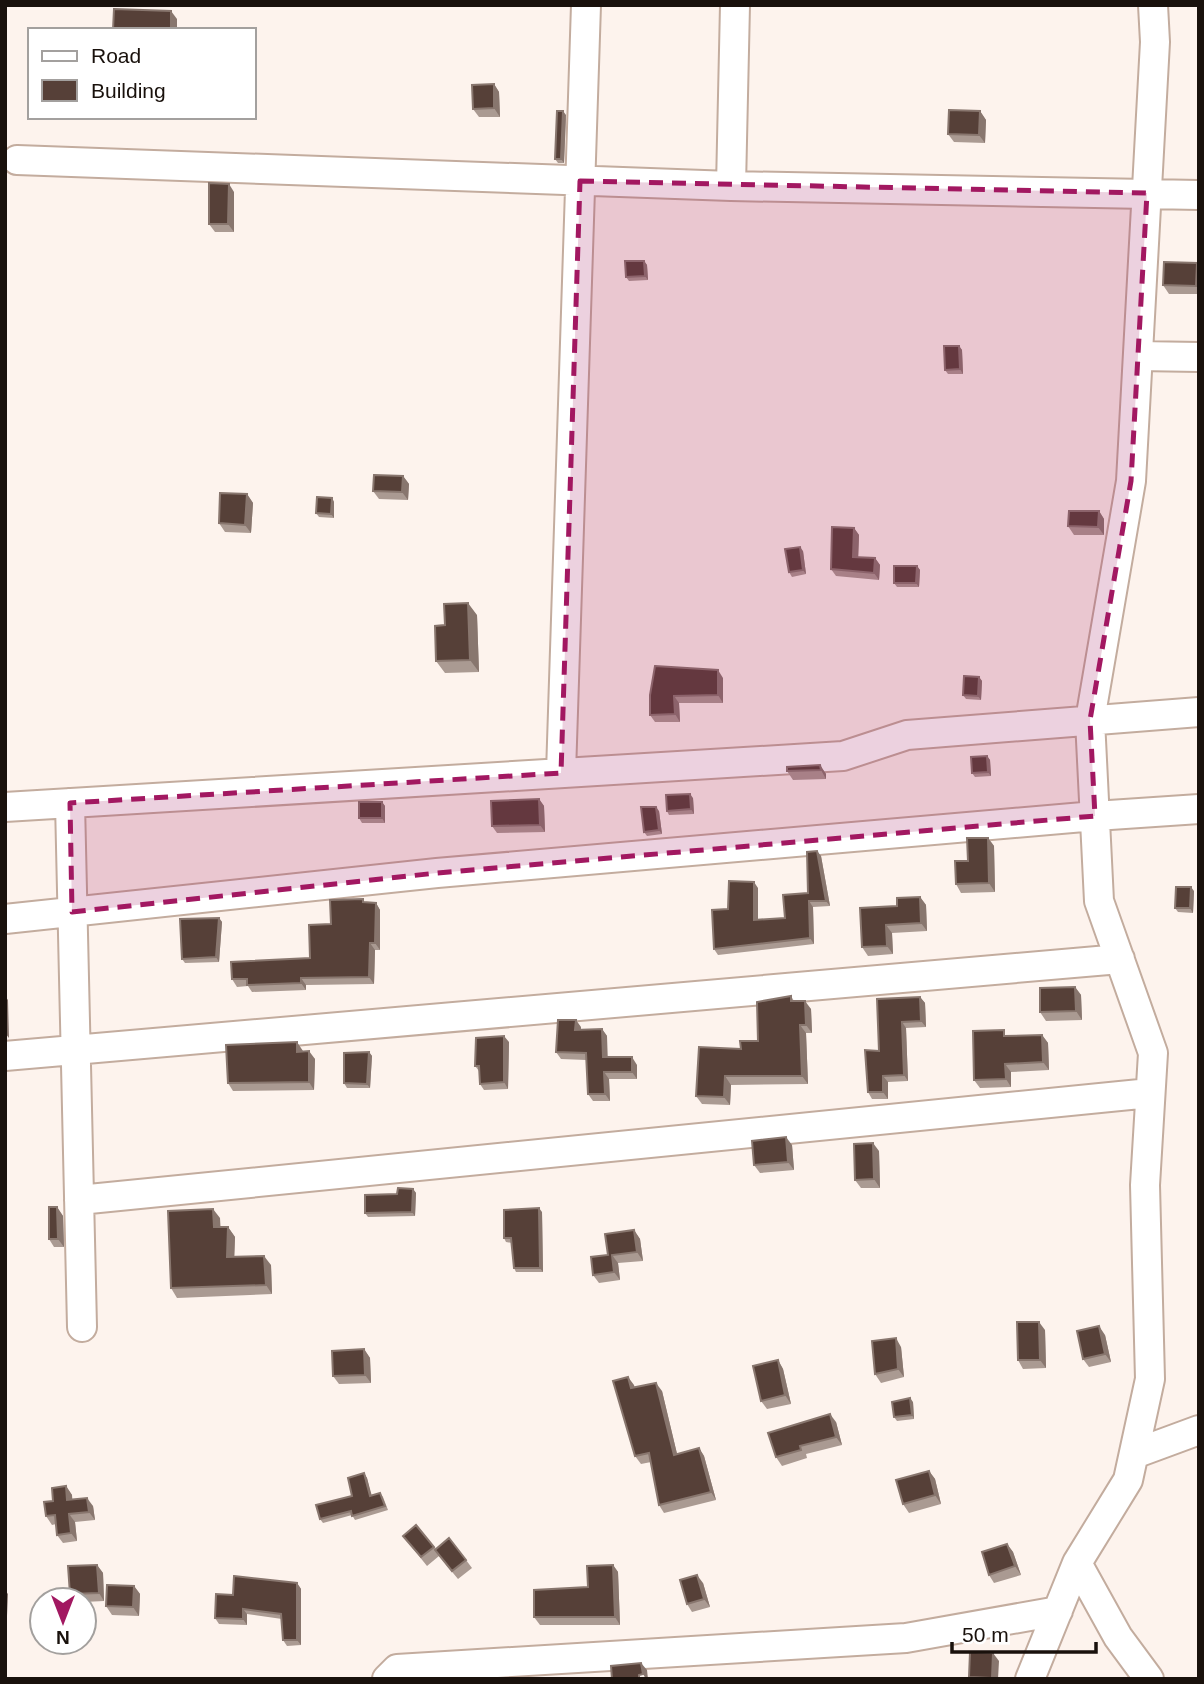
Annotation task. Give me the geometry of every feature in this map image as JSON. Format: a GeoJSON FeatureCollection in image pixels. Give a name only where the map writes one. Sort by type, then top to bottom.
{"type":"FeatureCollection","features":[{"type":"Feature","properties":{"kind":"street"},"geometry":{"type":"LineString","coordinates":[[561,773],[586,5]]}},
{"type":"Feature","properties":{"kind":"street"},"geometry":{"type":"LineString","coordinates":[[731,186],[735,5]]}},
{"type":"Feature","properties":{"kind":"street"},"geometry":{"type":"LineString","coordinates":[[1030,1679],[1077,1563],[1128,1480],[1150,1379],[1144,1185],[1153,1053],[1099,901],[1090,720],[1131,481],[1155,42],[1153,5]]}},
{"type":"Feature","properties":{"kind":"street"},"geometry":{"type":"LineString","coordinates":[[17,160],[731,186],[1199,195]]}},
{"type":"Feature","properties":{"kind":"street"},"geometry":{"type":"LineString","coordinates":[[1138,356],[1199,357]]}},
{"type":"Feature","properties":{"kind":"street"},"geometry":{"type":"LineString","coordinates":[[5,807],[843,756],[907,735],[1199,712]]}},
{"type":"Feature","properties":{"kind":"street"},"geometry":{"type":"LineString","coordinates":[[69,803],[82,1327]]}},
{"type":"Feature","properties":{"kind":"street"},"geometry":{"type":"LineString","coordinates":[[5,919],[437,873],[1199,809]]}},
{"type":"Feature","properties":{"kind":"street"},"geometry":{"type":"LineString","coordinates":[[5,1056],[1120,959]]}},
{"type":"Feature","properties":{"kind":"street"},"geometry":{"type":"LineString","coordinates":[[79,1200],[1150,1093]]}},
{"type":"Feature","properties":{"kind":"street"},"geometry":{"type":"LineString","coordinates":[[1134,1454],[1199,1430]]}},
{"type":"Feature","properties":{"kind":"street"},"geometry":{"type":"LineString","coordinates":[[1077,1563],[1118,1637],[1149,1679]]}},
{"type":"Feature","properties":{"kind":"street"},"geometry":{"type":"LineString","coordinates":[[387,1679],[397,1669],[906,1638],[1058,1611]]}},
{"type":"Feature","properties":{"kind":"highlighted area"},"geometry":{"type":"Polygon","coordinates":[[[580,181],[1147,193],[1131,481],[1090,720],[1095,816],[437,873],[72,912],[70,803],[561,773],[580,181]]]}},
{"type":"Feature","properties":{"kind":"building"},"geometry":{"type":"Polygon","coordinates":[[[114,9],[171,11],[171,28],[113,28],[114,9]]]}},
{"type":"Feature","properties":{"kind":"building"},"geometry":{"type":"Polygon","coordinates":[[[494,84],[494,108],[473,109],[472,85],[494,84]]]}},
{"type":"Feature","properties":{"kind":"building"},"geometry":{"type":"Polygon","coordinates":[[[949,110],[980,111],[979,135],[948,134],[949,110]]]}},
{"type":"Feature","properties":{"kind":"building"},"geometry":{"type":"Polygon","coordinates":[[[557,111],[563,111],[561,159],[555,159],[557,111]]]}},
{"type":"Feature","properties":{"kind":"building"},"geometry":{"type":"Polygon","coordinates":[[[209,183],[229,184],[228,224],[209,224],[209,183]]]}},
{"type":"Feature","properties":{"kind":"building"},"geometry":{"type":"Polygon","coordinates":[[[625,261],[644,261],[645,276],[626,277],[625,261]]]}},
{"type":"Feature","properties":{"kind":"building"},"geometry":{"type":"Polygon","coordinates":[[[1164,262],[1197,263],[1196,286],[1163,285],[1164,262]]]}},
{"type":"Feature","properties":{"kind":"building"},"geometry":{"type":"Polygon","coordinates":[[[944,346],[959,346],[960,369],[945,370],[944,346]]]}},
{"type":"Feature","properties":{"kind":"building"},"geometry":{"type":"Polygon","coordinates":[[[374,475],[403,476],[402,492],[373,491],[374,475]]]}},
{"type":"Feature","properties":{"kind":"building"},"geometry":{"type":"Polygon","coordinates":[[[220,493],[247,494],[245,525],[219,523],[220,493]]]}},
{"type":"Feature","properties":{"kind":"building"},"geometry":{"type":"Polygon","coordinates":[[[317,497],[332,498],[331,514],[316,513],[317,497]]]}},
{"type":"Feature","properties":{"kind":"building"},"geometry":{"type":"Polygon","coordinates":[[[1069,511],[1099,511],[1098,527],[1068,526],[1069,511]]]}},
{"type":"Feature","properties":{"kind":"building"},"geometry":{"type":"Polygon","coordinates":[[[832,527],[854,528],[853,557],[875,558],[874,573],[831,569],[832,527]]]}},
{"type":"Feature","properties":{"kind":"building"},"geometry":{"type":"Polygon","coordinates":[[[800,547],[803,570],[789,572],[785,549],[800,547]]]}},
{"type":"Feature","properties":{"kind":"building"},"geometry":{"type":"Polygon","coordinates":[[[894,566],[917,566],[916,583],[894,583],[894,566]]]}},
{"type":"Feature","properties":{"kind":"building"},"geometry":{"type":"Polygon","coordinates":[[[468,603],[470,660],[436,661],[435,626],[445,625],[444,604],[468,603]]]}},
{"type":"Feature","properties":{"kind":"building"},"geometry":{"type":"Polygon","coordinates":[[[655,666],[718,670],[718,695],[674,696],[675,714],[650,715],[655,666]]]}},
{"type":"Feature","properties":{"kind":"building"},"geometry":{"type":"Polygon","coordinates":[[[964,676],[979,677],[978,696],[963,695],[964,676]]]}},
{"type":"Feature","properties":{"kind":"building"},"geometry":{"type":"Polygon","coordinates":[[[987,756],[988,772],[972,773],[971,757],[987,756]]]}},
{"type":"Feature","properties":{"kind":"building"},"geometry":{"type":"Polygon","coordinates":[[[820,765],[821,770],[787,771],[787,767],[820,765]]]}},
{"type":"Feature","properties":{"kind":"building"},"geometry":{"type":"Polygon","coordinates":[[[690,794],[691,809],[667,811],[666,795],[690,794]]]}},
{"type":"Feature","properties":{"kind":"building"},"geometry":{"type":"Polygon","coordinates":[[[539,799],[540,825],[492,826],[491,801],[539,799]]]}},
{"type":"Feature","properties":{"kind":"building"},"geometry":{"type":"Polygon","coordinates":[[[359,802],[382,802],[382,818],[359,818],[359,802]]]}},
{"type":"Feature","properties":{"kind":"building"},"geometry":{"type":"Polygon","coordinates":[[[641,807],[656,807],[659,830],[644,832],[641,807]]]}},
{"type":"Feature","properties":{"kind":"building"},"geometry":{"type":"Polygon","coordinates":[[[967,838],[988,838],[989,883],[956,884],[955,861],[968,861],[967,838]]]}},
{"type":"Feature","properties":{"kind":"building"},"geometry":{"type":"Polygon","coordinates":[[[817,851],[826,901],[809,901],[810,938],[714,949],[712,910],[728,909],[729,881],[754,882],[754,920],[785,918],[783,895],[808,893],[807,852],[817,851]]]}},
{"type":"Feature","properties":{"kind":"building"},"geometry":{"type":"Polygon","coordinates":[[[1176,887],[1191,887],[1190,908],[1175,908],[1176,887]]]}},
{"type":"Feature","properties":{"kind":"building"},"geometry":{"type":"Polygon","coordinates":[[[920,897],[921,923],[886,925],[887,946],[862,947],[860,908],[897,906],[897,898],[920,897]]]}},
{"type":"Feature","properties":{"kind":"building"},"geometry":{"type":"Polygon","coordinates":[[[363,899],[363,902],[376,903],[375,943],[370,943],[369,977],[301,978],[301,983],[247,985],[247,979],[232,979],[231,962],[310,958],[309,925],[331,924],[330,900],[363,899]]]}},
{"type":"Feature","properties":{"kind":"building"},"geometry":{"type":"Polygon","coordinates":[[[219,918],[216,957],[182,959],[180,919],[219,918]]]}},
{"type":"Feature","properties":{"kind":"building"},"geometry":{"type":"Polygon","coordinates":[[[1075,987],[1076,1011],[1040,1012],[1040,988],[1075,987]]]}},
{"type":"Feature","properties":{"kind":"building"},"geometry":{"type":"Polygon","coordinates":[[[791,996],[791,1001],[805,1001],[806,1025],[800,1025],[802,1076],[725,1076],[724,1097],[696,1096],[699,1047],[741,1049],[740,1041],[758,1041],[757,1002],[791,996]]]}},
{"type":"Feature","properties":{"kind":"building"},"geometry":{"type":"Polygon","coordinates":[[[920,997],[921,1021],[902,1022],[904,1075],[883,1076],[883,1092],[868,1092],[865,1050],[879,1051],[877,999],[920,997]]]}},
{"type":"Feature","properties":{"kind":"building"},"geometry":{"type":"Polygon","coordinates":[[[558,1020],[576,1020],[575,1030],[602,1029],[603,1057],[632,1057],[632,1072],[604,1072],[605,1094],[588,1094],[586,1053],[556,1052],[558,1020]]]}},
{"type":"Feature","properties":{"kind":"building"},"geometry":{"type":"Polygon","coordinates":[[[1004,1030],[1004,1036],[1042,1035],[1043,1062],[1005,1064],[1006,1079],[974,1080],[973,1031],[1004,1030]]]}},
{"type":"Feature","properties":{"kind":"building"},"geometry":{"type":"Polygon","coordinates":[[[504,1036],[504,1082],[480,1084],[479,1066],[475,1066],[476,1038],[504,1036]]]}},
{"type":"Feature","properties":{"kind":"building"},"geometry":{"type":"Polygon","coordinates":[[[297,1042],[297,1052],[309,1051],[309,1082],[228,1083],[226,1045],[297,1042]]]}},
{"type":"Feature","properties":{"kind":"building"},"geometry":{"type":"Polygon","coordinates":[[[369,1052],[367,1084],[344,1083],[344,1053],[369,1052]]]}},
{"type":"Feature","properties":{"kind":"building"},"geometry":{"type":"Polygon","coordinates":[[[786,1137],[788,1162],[754,1165],[752,1141],[786,1137]]]}},
{"type":"Feature","properties":{"kind":"building"},"geometry":{"type":"Polygon","coordinates":[[[873,1143],[874,1179],[855,1180],[854,1144],[873,1143]]]}},
{"type":"Feature","properties":{"kind":"building"},"geometry":{"type":"Polygon","coordinates":[[[398,1188],[413,1189],[412,1212],[365,1213],[365,1195],[397,1194],[398,1188]]]}},
{"type":"Feature","properties":{"kind":"building"},"geometry":{"type":"Polygon","coordinates":[[[49,1207],[57,1207],[58,1239],[49,1239],[49,1207]]]}},
{"type":"Feature","properties":{"kind":"building"},"geometry":{"type":"Polygon","coordinates":[[[539,1208],[540,1268],[514,1268],[511,1238],[504,1238],[504,1210],[539,1208]]]}},
{"type":"Feature","properties":{"kind":"building"},"geometry":{"type":"Polygon","coordinates":[[[213,1209],[214,1227],[228,1227],[227,1257],[264,1256],[266,1285],[171,1288],[168,1211],[213,1209]]]}},
{"type":"Feature","properties":{"kind":"building"},"geometry":{"type":"Polygon","coordinates":[[[634,1230],[637,1252],[612,1255],[614,1272],[593,1275],[591,1257],[608,1255],[605,1234],[634,1230]]]}},
{"type":"Feature","properties":{"kind":"building"},"geometry":{"type":"Polygon","coordinates":[[[1017,1322],[1039,1322],[1040,1360],[1018,1360],[1017,1322]]]}},
{"type":"Feature","properties":{"kind":"building"},"geometry":{"type":"Polygon","coordinates":[[[1099,1326],[1105,1354],[1083,1359],[1077,1331],[1099,1326]]]}},
{"type":"Feature","properties":{"kind":"building"},"geometry":{"type":"Polygon","coordinates":[[[896,1338],[898,1369],[875,1374],[872,1341],[896,1338]]]}},
{"type":"Feature","properties":{"kind":"building"},"geometry":{"type":"Polygon","coordinates":[[[364,1349],[365,1375],[333,1376],[332,1351],[364,1349]]]}},
{"type":"Feature","properties":{"kind":"building"},"geometry":{"type":"Polygon","coordinates":[[[778,1360],[785,1395],[761,1401],[753,1366],[778,1360]]]}},
{"type":"Feature","properties":{"kind":"building"},"geometry":{"type":"Polygon","coordinates":[[[628,1377],[631,1388],[656,1383],[674,1455],[699,1448],[711,1492],[659,1505],[649,1453],[635,1456],[613,1381],[628,1377]]]}},
{"type":"Feature","properties":{"kind":"building"},"geometry":{"type":"Polygon","coordinates":[[[910,1398],[912,1415],[894,1417],[892,1402],[910,1398]]]}},
{"type":"Feature","properties":{"kind":"building"},"geometry":{"type":"Polygon","coordinates":[[[830,1414],[836,1437],[800,1446],[801,1450],[776,1457],[768,1433],[830,1414]]]}},
{"type":"Feature","properties":{"kind":"building"},"geometry":{"type":"Polygon","coordinates":[[[929,1471],[935,1495],[903,1504],[896,1480],[929,1471]]]}},
{"type":"Feature","properties":{"kind":"building"},"geometry":{"type":"Polygon","coordinates":[[[364,1473],[370,1496],[380,1493],[385,1506],[352,1516],[351,1511],[320,1519],[316,1505],[352,1496],[348,1478],[364,1473]]]}},
{"type":"Feature","properties":{"kind":"building"},"geometry":{"type":"Polygon","coordinates":[[[66,1486],[67,1500],[87,1498],[89,1512],[69,1514],[71,1533],[57,1535],[55,1515],[46,1516],[44,1502],[53,1501],[52,1488],[66,1486]]]}},
{"type":"Feature","properties":{"kind":"building"},"geometry":{"type":"Polygon","coordinates":[[[416,1525],[434,1547],[421,1557],[403,1536],[416,1525]]]}},
{"type":"Feature","properties":{"kind":"building"},"geometry":{"type":"Polygon","coordinates":[[[449,1538],[466,1560],[452,1571],[435,1550],[449,1538]]]}},
{"type":"Feature","properties":{"kind":"building"},"geometry":{"type":"Polygon","coordinates":[[[1007,1544],[1015,1566],[989,1575],[982,1552],[1007,1544]]]}},
{"type":"Feature","properties":{"kind":"building"},"geometry":{"type":"Polygon","coordinates":[[[97,1565],[99,1593],[98,1586],[69,1586],[68,1566],[97,1565]]]}},
{"type":"Feature","properties":{"kind":"building"},"geometry":{"type":"Polygon","coordinates":[[[613,1565],[615,1617],[534,1617],[534,1590],[588,1587],[587,1566],[613,1565]]]}},
{"type":"Feature","properties":{"kind":"building"},"geometry":{"type":"Polygon","coordinates":[[[697,1575],[704,1599],[687,1604],[680,1580],[697,1575]]]}},
{"type":"Feature","properties":{"kind":"building"},"geometry":{"type":"Polygon","coordinates":[[[234,1576],[297,1583],[297,1640],[283,1640],[281,1614],[243,1609],[243,1619],[215,1618],[216,1594],[233,1595],[234,1576]]]}},
{"type":"Feature","properties":{"kind":"building"},"geometry":{"type":"Polygon","coordinates":[[[107,1585],[134,1586],[133,1607],[106,1606],[107,1585]]]}},
{"type":"Feature","properties":{"kind":"building"},"geometry":{"type":"Polygon","coordinates":[[[970,1652],[993,1653],[992,1678],[969,1677],[970,1652]]]}},
{"type":"Feature","properties":{"kind":"building"},"geometry":{"type":"Polygon","coordinates":[[[641,1663],[643,1674],[639,1675],[639,1679],[612,1679],[611,1666],[641,1663]]]}}]}
